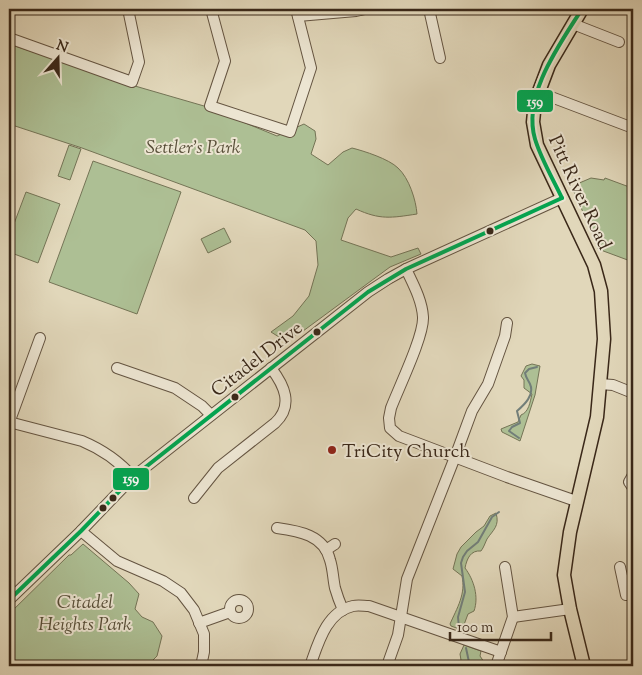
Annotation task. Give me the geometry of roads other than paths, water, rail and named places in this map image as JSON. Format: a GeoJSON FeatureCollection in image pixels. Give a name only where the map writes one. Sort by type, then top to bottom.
{"type":"FeatureCollection","features":[{"type":"Feature","properties":{"kind":"main road","name":"Pitt River Road"},"geometry":{"type":"LineString","coordinates":[[582,9],[548,65],[538,92],[533,117],[535,138],[594,265],[601,285],[604,338],[595,427],[576,501],[566,550],[564,575],[584,666]]}},
{"type":"Feature","properties":{"kind":"street"},"geometry":{"type":"LineString","coordinates":[[9,38],[132,82],[139,62],[128,9]]}},
{"type":"Feature","properties":{"kind":"street"},"geometry":{"type":"LineString","coordinates":[[211,9],[225,61],[210,106],[290,132],[311,68],[297,12],[356,11],[365,9]]}},
{"type":"Feature","properties":{"kind":"street"},"geometry":{"type":"LineString","coordinates":[[429,9],[440,58]]}},
{"type":"Feature","properties":{"kind":"street"},"geometry":{"type":"LineString","coordinates":[[573,24],[619,42]]}},
{"type":"Feature","properties":{"kind":"street"},"geometry":{"type":"LineString","coordinates":[[538,92],[633,128]]}},
{"type":"Feature","properties":{"kind":"street","name":"Citadel Drive"},"geometry":{"type":"LineString","coordinates":[[9,600],[81,531],[133,477],[378,285],[406,269],[562,198]]}},
{"type":"Feature","properties":{"kind":"street"},"geometry":{"type":"LineString","coordinates":[[406,269],[420,301],[423,317],[417,342],[391,408],[390,428],[400,436],[455,458],[576,501]]}},
{"type":"Feature","properties":{"kind":"street"},"geometry":{"type":"LineString","coordinates":[[386,666],[398,635],[407,579],[472,411],[488,384],[505,336],[507,323]]}},
{"type":"Feature","properties":{"kind":"street"},"geometry":{"type":"LineString","coordinates":[[40,338],[9,422],[82,441],[125,467],[133,477]]}},
{"type":"Feature","properties":{"kind":"street"},"geometry":{"type":"LineString","coordinates":[[117,368],[175,388],[202,406],[211,415]]}},
{"type":"Feature","properties":{"kind":"street"},"geometry":{"type":"LineString","coordinates":[[194,498],[218,468],[282,416],[286,403],[285,390],[271,368]]}},
{"type":"Feature","properties":{"kind":"street"},"geometry":{"type":"LineString","coordinates":[[600,384],[613,385],[633,393]]}},
{"type":"Feature","properties":{"kind":"street"},"geometry":{"type":"LineString","coordinates":[[633,475],[629,482],[633,488]]}},
{"type":"Feature","properties":{"kind":"street"},"geometry":{"type":"LineString","coordinates":[[277,528],[297,530],[323,545],[330,558],[335,589],[343,610]]}},
{"type":"Feature","properties":{"kind":"street"},"geometry":{"type":"LineString","coordinates":[[81,531],[117,561],[163,581],[181,593],[194,610],[204,634],[204,652],[201,666]]}},
{"type":"Feature","properties":{"kind":"street"},"geometry":{"type":"LineString","coordinates":[[326,550],[335,544]]}},
{"type":"Feature","properties":{"kind":"street"},"geometry":{"type":"LineString","coordinates":[[496,666],[513,617],[505,567]]}},
{"type":"Feature","properties":{"kind":"street"},"geometry":{"type":"LineString","coordinates":[[620,567],[626,595],[633,594]]}},
{"type":"Feature","properties":{"kind":"street"},"geometry":{"type":"LineString","coordinates":[[310,666],[328,623],[343,610],[354,606],[369,606],[501,652]]}},
{"type":"Feature","properties":{"kind":"street"},"geometry":{"type":"LineString","coordinates":[[513,617],[570,609]]}},
{"type":"Feature","properties":{"kind":"street"},"geometry":{"type":"LineString","coordinates":[[199,623],[230,612]]}},
{"type":"Feature","properties":{"kind":"waterway"},"geometry":{"type":"LineString","coordinates":[[519,438],[509,431],[520,423],[517,411],[530,396],[531,388],[525,373],[529,369],[537,367]]}},
{"type":"Feature","properties":{"kind":"waterway"},"geometry":{"type":"LineString","coordinates":[[459,628],[458,617],[465,592],[461,563],[463,557],[478,542],[492,517],[499,512]]}},
{"type":"Feature","properties":{"kind":"waterway"},"geometry":{"type":"LineString","coordinates":[[466,648],[469,662],[466,666]]}},
{"type":"Feature","properties":{"kind":"place","name":"TriCity Church"},"geometry":{"type":"Point","coordinates":[332,450]}},
{"type":"Feature","properties":{"kind":"park label","name":"Settler's Park"},"geometry":{"type":"Point","coordinates":[193,146]}},
{"type":"Feature","properties":{"kind":"park label","name":"Citadel Heights Park"},"geometry":{"type":"Point","coordinates":[85,612]}}]}
